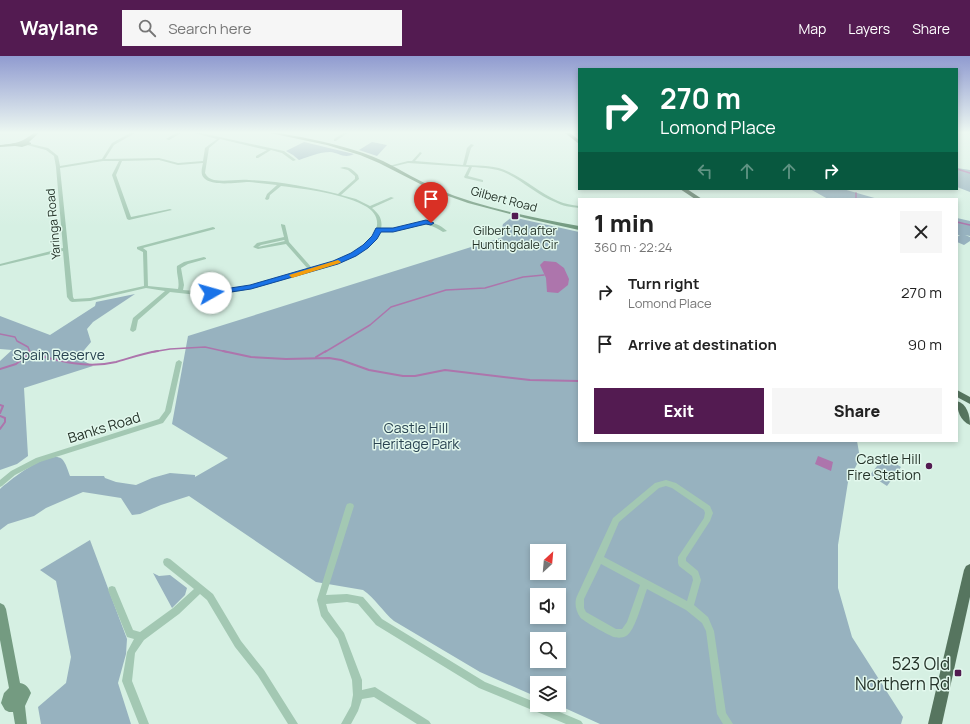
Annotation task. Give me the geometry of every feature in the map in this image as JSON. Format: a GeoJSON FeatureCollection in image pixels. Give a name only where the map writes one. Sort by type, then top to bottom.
{"type":"FeatureCollection","features":[{"type":"Feature","properties":{"kind":"main road","name":"Gilbert Road"},"geometry":{"type":"LineString","coordinates":[[384,163],[420,182],[459,198],[523,216],[578,228]]}},
{"type":"Feature","properties":{"kind":"main road"},"geometry":{"type":"LineString","coordinates":[[685,190],[693,198]]}},
{"type":"Feature","properties":{"kind":"main road"},"geometry":{"type":"LineString","coordinates":[[686,190],[698,198]]}},
{"type":"Feature","properties":{"kind":"main road"},"geometry":{"type":"LineString","coordinates":[[958,394],[970,401]]}},
{"type":"Feature","properties":{"kind":"main road"},"geometry":{"type":"LineString","coordinates":[[958,405],[967,413],[970,421]]}},
{"type":"Feature","properties":{"kind":"main road"},"geometry":{"type":"LineString","coordinates":[[935,724],[970,570]]}},
{"type":"Feature","properties":{"kind":"main road"},"geometry":{"type":"LineString","coordinates":[[0,610],[15,690],[21,689],[24,691],[24,696],[8,705],[21,724]]}},
{"type":"Feature","properties":{"kind":"street","name":"Yaringa Road"},"geometry":{"type":"LineString","coordinates":[[57,163],[70,297],[72,300],[78,301],[146,287]]}},
{"type":"Feature","properties":{"kind":"street"},"geometry":{"type":"LineString","coordinates":[[58,167],[83,163]]}},
{"type":"Feature","properties":{"kind":"street"},"geometry":{"type":"LineString","coordinates":[[120,163],[114,175],[129,219],[170,210]]}},
{"type":"Feature","properties":{"kind":"street"},"geometry":{"type":"LineString","coordinates":[[175,163],[189,163]]}},
{"type":"Feature","properties":{"kind":"street"},"geometry":{"type":"LineString","coordinates":[[204,163],[204,176],[210,180],[249,181],[339,195],[358,200],[370,207],[378,215],[380,220],[379,230],[366,247],[354,255],[311,270],[251,287],[222,292],[180,291],[146,287],[145,250],[139,248],[213,228]]}},
{"type":"Feature","properties":{"kind":"street"},"geometry":{"type":"LineString","coordinates":[[391,166],[401,163]]}},
{"type":"Feature","properties":{"kind":"street"},"geometry":{"type":"LineString","coordinates":[[428,163],[471,166],[504,171],[560,204],[578,207]]}},
{"type":"Feature","properties":{"kind":"street"},"geometry":{"type":"LineString","coordinates":[[471,166],[466,177],[482,182]]}},
{"type":"Feature","properties":{"kind":"street"},"geometry":{"type":"LineString","coordinates":[[339,195],[357,179],[354,172],[342,168]]}},
{"type":"Feature","properties":{"kind":"street"},"geometry":{"type":"LineString","coordinates":[[267,199],[268,195],[280,185]]}},
{"type":"Feature","properties":{"kind":"street"},"geometry":{"type":"LineString","coordinates":[[370,207],[392,198]]}},
{"type":"Feature","properties":{"kind":"street"},"geometry":{"type":"LineString","coordinates":[[379,230],[393,230],[426,222],[437,226],[444,231]]}},
{"type":"Feature","properties":{"kind":"street"},"geometry":{"type":"LineString","coordinates":[[283,225],[286,240],[311,270]]}},
{"type":"Feature","properties":{"kind":"street"},"geometry":{"type":"LineString","coordinates":[[286,240],[258,248],[254,247],[259,244],[286,240]]}},
{"type":"Feature","properties":{"kind":"street"},"geometry":{"type":"LineString","coordinates":[[0,265],[65,250]]}},
{"type":"Feature","properties":{"kind":"street"},"geometry":{"type":"LineString","coordinates":[[180,291],[182,285],[179,267],[186,263],[204,258]]}},
{"type":"Feature","properties":{"kind":"street"},"geometry":{"type":"LineString","coordinates":[[132,330],[135,319],[169,290]]}},
{"type":"Feature","properties":{"kind":"street","name":"Banks Road"},"geometry":{"type":"LineString","coordinates":[[0,484],[13,473],[38,460],[161,421],[168,412],[179,362]]}},
{"type":"Feature","properties":{"kind":"street"},"geometry":{"type":"LineString","coordinates":[[645,583],[630,625],[624,632],[615,634],[583,615],[580,608],[580,599],[616,520],[657,485],[666,483],[674,484],[707,508],[709,513],[707,519],[682,556],[682,563],[695,574],[697,580],[689,606]]}},
{"type":"Feature","properties":{"kind":"street"},"geometry":{"type":"LineString","coordinates":[[346,724],[355,708],[358,695],[358,680],[341,636],[324,613],[321,600],[350,506]]}},
{"type":"Feature","properties":{"kind":"street"},"geometry":{"type":"LineString","coordinates":[[599,559],[689,606],[705,620],[710,631],[722,714],[728,724]]}},
{"type":"Feature","properties":{"kind":"street"},"geometry":{"type":"LineString","coordinates":[[167,562],[212,600],[238,644],[261,673],[293,724]]}},
{"type":"Feature","properties":{"kind":"street"},"geometry":{"type":"LineString","coordinates":[[144,724],[127,681],[131,652],[141,637],[176,611],[200,589]]}},
{"type":"Feature","properties":{"kind":"street"},"geometry":{"type":"LineString","coordinates":[[112,590],[130,634],[141,637]]}},
{"type":"Feature","properties":{"kind":"street"},"geometry":{"type":"LineString","coordinates":[[321,600],[347,598],[360,600],[378,622],[482,686],[578,724]]}},
{"type":"Feature","properties":{"kind":"street"},"geometry":{"type":"LineString","coordinates":[[358,695],[375,692],[426,724]]}},
{"type":"Feature","properties":{"kind":"green space"},"geometry":{"type":"Polygon","coordinates":[[[958,168],[970,170],[970,192],[958,187],[958,168]]]}},
{"type":"Feature","properties":{"kind":"green space"},"geometry":{"type":"Polygon","coordinates":[[[812,190],[846,190],[874,198],[826,198],[812,190]]]}},
{"type":"Feature","properties":{"kind":"green space","name":"Castle Hill Heritage Park"},"geometry":{"type":"Polygon","coordinates":[[[512,217],[578,232],[578,442],[857,442],[860,458],[848,482],[838,545],[838,588],[852,637],[903,717],[901,724],[600,724],[566,709],[566,676],[530,676],[530,694],[480,672],[394,621],[363,590],[316,582],[189,496],[161,505],[140,514],[132,515],[121,498],[83,492],[46,508],[34,516],[8,524],[0,530],[0,489],[30,467],[48,458],[56,457],[62,459],[70,476],[104,476],[105,478],[116,482],[136,485],[152,478],[170,473],[195,475],[195,477],[228,458],[172,424],[188,336],[503,237],[500,234],[503,224],[512,217]]]}},
{"type":"Feature","properties":{"kind":"green space"},"geometry":{"type":"Polygon","coordinates":[[[958,218],[970,221],[970,236],[965,235],[970,237],[970,241],[964,245],[958,242],[958,236],[960,235],[958,235],[958,218]]]}},
{"type":"Feature","properties":{"kind":"green space","name":"Spain Reserve"},"geometry":{"type":"Polygon","coordinates":[[[135,294],[93,322],[87,329],[91,342],[80,355],[82,360],[93,366],[24,388],[28,456],[17,464],[0,470],[0,361],[12,350],[0,349],[0,316],[50,335],[95,306],[96,302],[135,294]]]}},
{"type":"Feature","properties":{"kind":"green space"},"geometry":{"type":"Polygon","coordinates":[[[884,457],[901,467],[887,486],[870,475],[884,457]]]}},
{"type":"Feature","properties":{"kind":"green space"},"geometry":{"type":"Polygon","coordinates":[[[90,540],[127,639],[126,654],[118,683],[131,724],[41,724],[38,707],[66,683],[71,657],[56,581],[40,570],[90,540]]]}},
{"type":"Feature","properties":{"kind":"green space"},"geometry":{"type":"Polygon","coordinates":[[[153,573],[159,576],[170,575],[187,588],[185,595],[172,608],[153,573]]]}},
{"type":"Feature","properties":{"kind":"shaded area"},"geometry":{"type":"Polygon","coordinates":[[[544,261],[556,262],[564,268],[569,279],[568,285],[558,293],[547,292],[546,278],[540,265],[544,261]]]}},
{"type":"Feature","properties":{"kind":"shaded area"},"geometry":{"type":"Polygon","coordinates":[[[818,456],[833,462],[831,471],[815,464],[818,456]]]}},
{"type":"Feature","properties":{"kind":"waterway"},"geometry":{"type":"LineString","coordinates":[[958,169],[970,173]]}},
{"type":"Feature","properties":{"kind":"waterway"},"geometry":{"type":"LineString","coordinates":[[856,193],[856,198]]}},
{"type":"Feature","properties":{"kind":"waterway"},"geometry":{"type":"LineString","coordinates":[[958,222],[970,225]]}},
{"type":"Feature","properties":{"kind":"waterway"},"geometry":{"type":"LineString","coordinates":[[325,352],[370,325],[391,307],[446,290],[485,288],[523,277],[544,275]]}},
{"type":"Feature","properties":{"kind":"waterway"},"geometry":{"type":"LineString","coordinates":[[0,334],[15,337],[17,341],[28,347],[30,352]]}},
{"type":"Feature","properties":{"kind":"waterway"},"geometry":{"type":"LineString","coordinates":[[158,351],[205,347],[227,352]]}},
{"type":"Feature","properties":{"kind":"waterway"},"geometry":{"type":"LineString","coordinates":[[30,353],[62,361],[94,365],[116,362],[158,351]]}},
{"type":"Feature","properties":{"kind":"waterway"},"geometry":{"type":"LineString","coordinates":[[152,352],[158,351]]}},
{"type":"Feature","properties":{"kind":"waterway"},"geometry":{"type":"LineString","coordinates":[[223,351],[251,357],[286,359],[329,358],[341,360],[369,370],[403,376],[415,376],[445,370],[530,380],[578,381]]}},
{"type":"Feature","properties":{"kind":"waterway"},"geometry":{"type":"LineString","coordinates":[[316,357],[326,351]]}},
{"type":"Feature","properties":{"kind":"waterway"},"geometry":{"type":"LineString","coordinates":[[0,369],[16,364],[30,353]]}},
{"type":"Feature","properties":{"kind":"waterway"},"geometry":{"type":"LineString","coordinates":[[0,405],[3,406],[0,413]]}},
{"type":"Feature","properties":{"kind":"waterway"},"geometry":{"type":"LineString","coordinates":[[0,416],[5,418],[5,422],[0,429]]}},
{"type":"Feature","properties":{"kind":"slow traffic"},"geometry":{"type":"LineString","coordinates":[[292,275],[338,262]]}},
{"type":"Feature","properties":{"kind":"place","name":"Gilbert Rd after Huntingdale Cir"},"geometry":{"type":"Point","coordinates":[515,216]}},
{"type":"Feature","properties":{"kind":"place","name":"Castle Hill Fire Station"},"geometry":{"type":"Point","coordinates":[929,466]}},
{"type":"Feature","properties":{"kind":"place","name":"523 Old Northern Rd"},"geometry":{"type":"Point","coordinates":[958,673]}},
{"type":"Feature","properties":{"kind":"route"},"geometry":{"type":"LineString","coordinates":[[211,293],[251,287],[336,262],[354,255],[366,247],[379,230],[393,230],[419,223],[431,223]]}}]}
